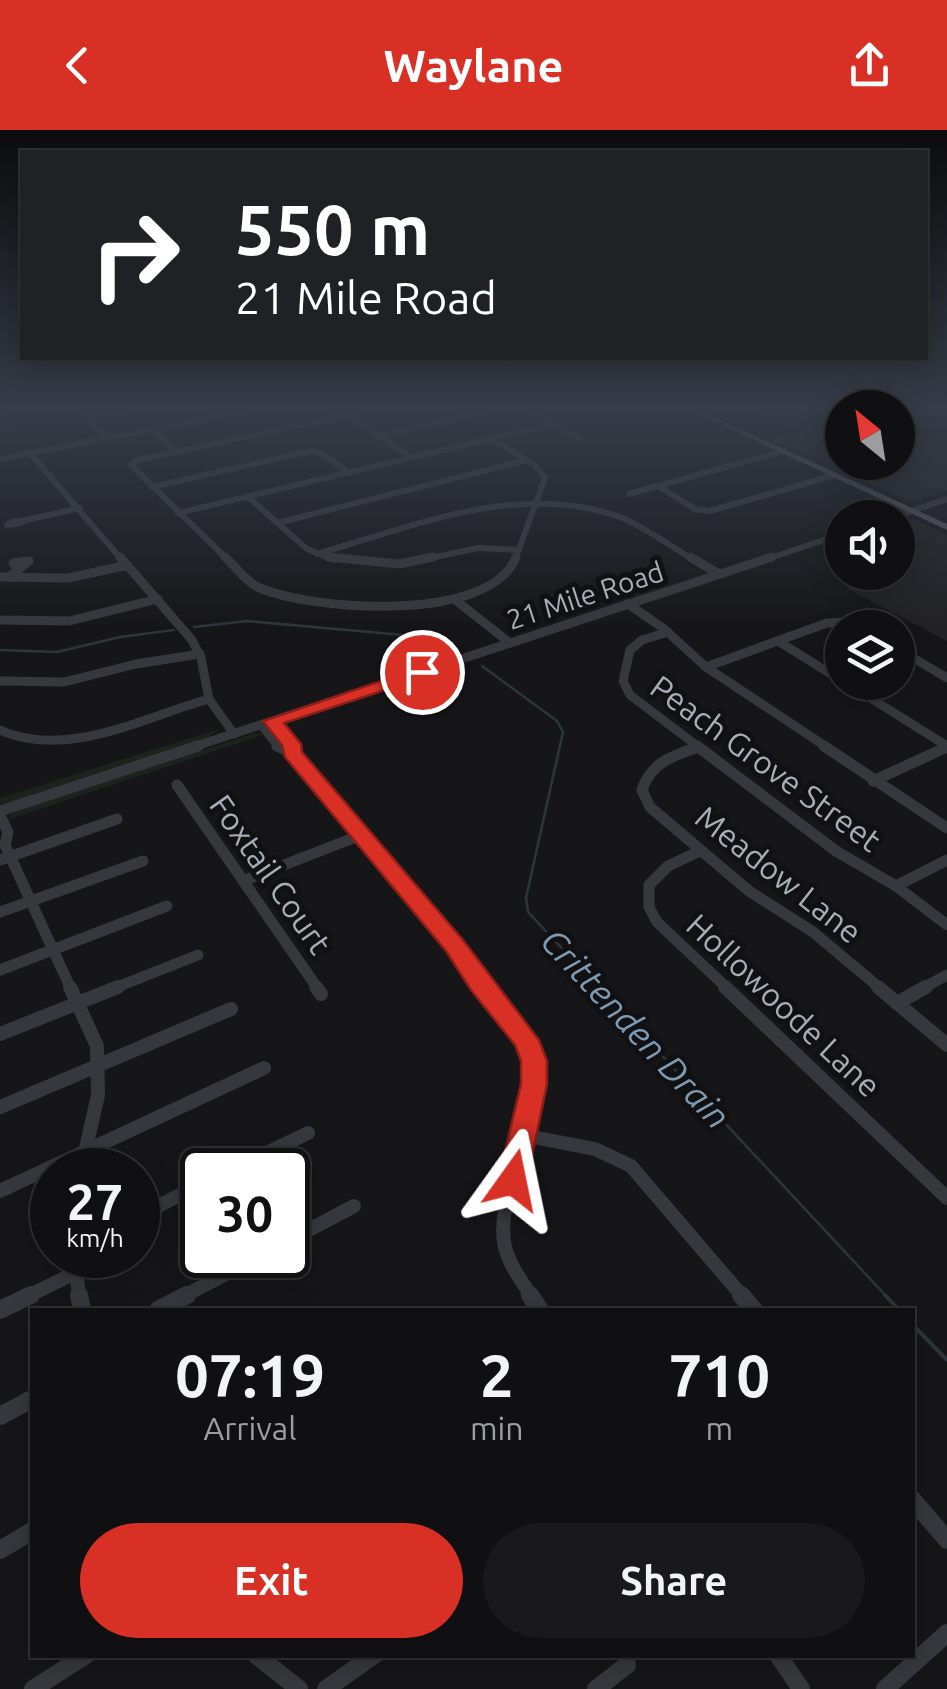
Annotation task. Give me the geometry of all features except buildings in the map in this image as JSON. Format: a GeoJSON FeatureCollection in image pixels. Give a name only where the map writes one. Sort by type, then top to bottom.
{"type":"FeatureCollection","features":[{"type":"Feature","properties":{"kind":"main road"},"geometry":{"type":"LineString","coordinates":[[854,484],[890,500]]}},
{"type":"Feature","properties":{"kind":"main road"},"geometry":{"type":"LineString","coordinates":[[915,511],[947,526]]}},
{"type":"Feature","properties":{"kind":"street"},"geometry":{"type":"LineString","coordinates":[[58,484],[200,654],[209,699],[234,734]]}},
{"type":"Feature","properties":{"kind":"street"},"geometry":{"type":"LineString","coordinates":[[149,484],[246,582],[270,593],[394,606],[454,598],[502,581],[510,572],[544,484]]}},
{"type":"Feature","properties":{"kind":"street"},"geometry":{"type":"LineString","coordinates":[[152,487],[166,484]]}},
{"type":"Feature","properties":{"kind":"street"},"geometry":{"type":"LineString","coordinates":[[178,513],[299,484]]}},
{"type":"Feature","properties":{"kind":"street"},"geometry":{"type":"LineString","coordinates":[[277,523],[433,484]]}},
{"type":"Feature","properties":{"kind":"street"},"geometry":{"type":"LineString","coordinates":[[630,494],[666,484]]}},
{"type":"Feature","properties":{"kind":"street"},"geometry":{"type":"LineString","coordinates":[[658,486],[694,508],[710,511],[805,484]]}},
{"type":"Feature","properties":{"kind":"street"},"geometry":{"type":"LineString","coordinates":[[247,496],[317,554],[342,561],[388,565],[478,548],[519,550]]}},
{"type":"Feature","properties":{"kind":"street"},"geometry":{"type":"LineString","coordinates":[[915,509],[947,499]]}},
{"type":"Feature","properties":{"kind":"street"},"geometry":{"type":"LineString","coordinates":[[317,554],[488,505],[538,505],[591,510],[622,518],[719,574]]}},
{"type":"Feature","properties":{"kind":"street"},"geometry":{"type":"LineString","coordinates":[[21,521],[80,508]]}},
{"type":"Feature","properties":{"kind":"street","name":"21 Mile Road"},"geometry":{"type":"LineString","coordinates":[[0,813],[825,540]]}},
{"type":"Feature","properties":{"kind":"street"},"geometry":{"type":"LineString","coordinates":[[5,577],[68,578],[128,565]]}},
{"type":"Feature","properties":{"kind":"street"},"geometry":{"type":"LineString","coordinates":[[5,577],[18,567]]}},
{"type":"Feature","properties":{"kind":"street"},"geometry":{"type":"LineString","coordinates":[[454,598],[510,643]]}},
{"type":"Feature","properties":{"kind":"street"},"geometry":{"type":"LineString","coordinates":[[0,620],[69,621],[158,599]]}},
{"type":"Feature","properties":{"kind":"street"},"geometry":{"type":"LineString","coordinates":[[628,604],[668,632],[706,667],[947,828]]}},
{"type":"Feature","properties":{"kind":"street"},"geometry":{"type":"LineString","coordinates":[[706,667],[825,626]]}},
{"type":"Feature","properties":{"kind":"street","name":"Peach Grove Street"},"geometry":{"type":"LineString","coordinates":[[668,632],[632,646],[623,682],[635,699],[836,851],[896,886],[947,925]]}},
{"type":"Feature","properties":{"kind":"street"},"geometry":{"type":"LineString","coordinates":[[778,641],[825,670]]}},
{"type":"Feature","properties":{"kind":"street"},"geometry":{"type":"LineString","coordinates":[[0,681],[64,682],[136,664],[200,654]]}},
{"type":"Feature","properties":{"kind":"street"},"geometry":{"type":"LineString","coordinates":[[915,659],[947,678]]}},
{"type":"Feature","properties":{"kind":"street"},"geometry":{"type":"LineString","coordinates":[[0,730],[23,741],[60,741],[209,699]]}},
{"type":"Feature","properties":{"kind":"street"},"geometry":{"type":"LineString","coordinates":[[873,700],[947,747]]}},
{"type":"Feature","properties":{"kind":"street"},"geometry":{"type":"LineString","coordinates":[[272,721],[292,744],[292,753]]}},
{"type":"Feature","properties":{"kind":"street"},"geometry":{"type":"LineString","coordinates":[[260,725],[280,748],[292,753],[455,946],[526,1040],[535,1072],[504,1242],[513,1268],[539,1308]]}},
{"type":"Feature","properties":{"kind":"street","name":"Meadow Lane"},"geometry":{"type":"LineString","coordinates":[[698,747],[652,766],[642,790],[650,808],[756,896],[801,923],[947,1045]]}},
{"type":"Feature","properties":{"kind":"street"},"geometry":{"type":"LineString","coordinates":[[873,781],[947,747]]}},
{"type":"Feature","properties":{"kind":"street","name":"Foxtail Court"},"geometry":{"type":"LineString","coordinates":[[176,785],[321,994]]}},
{"type":"Feature","properties":{"kind":"street"},"geometry":{"type":"LineString","coordinates":[[0,813],[8,832],[4,851],[92,1029],[99,1064],[98,1095],[85,1148]]}},
{"type":"Feature","properties":{"kind":"street"},"geometry":{"type":"LineString","coordinates":[[4,851],[118,820]]}},
{"type":"Feature","properties":{"kind":"street"},"geometry":{"type":"LineString","coordinates":[[243,881],[361,836]]}},
{"type":"Feature","properties":{"kind":"street","name":"Hollowoode Lane"},"geometry":{"type":"LineString","coordinates":[[700,851],[668,866],[649,885],[649,907],[657,922],[947,1198]]}},
{"type":"Feature","properties":{"kind":"street"},"geometry":{"type":"LineString","coordinates":[[0,912],[143,860]]}},
{"type":"Feature","properties":{"kind":"street"},"geometry":{"type":"LineString","coordinates":[[896,886],[947,860]]}},
{"type":"Feature","properties":{"kind":"street"},"geometry":{"type":"LineString","coordinates":[[0,970],[167,906]]}},
{"type":"Feature","properties":{"kind":"street"},"geometry":{"type":"LineString","coordinates":[[0,1034],[198,954]]}},
{"type":"Feature","properties":{"kind":"street"},"geometry":{"type":"LineString","coordinates":[[897,1003],[947,975]]}},
{"type":"Feature","properties":{"kind":"street"},"geometry":{"type":"LineString","coordinates":[[0,1107],[231,1008]]}},
{"type":"Feature","properties":{"kind":"street"},"geometry":{"type":"LineString","coordinates":[[89,1148],[264,1068]]}},
{"type":"Feature","properties":{"kind":"street"},"geometry":{"type":"LineString","coordinates":[[277,1148],[308,1133]]}},
{"type":"Feature","properties":{"kind":"street"},"geometry":{"type":"LineString","coordinates":[[522,1135],[595,1148],[631,1166],[752,1308]]}},
{"type":"Feature","properties":{"kind":"street"},"geometry":{"type":"LineString","coordinates":[[0,1190],[30,1176]]}},
{"type":"Feature","properties":{"kind":"street"},"geometry":{"type":"LineString","coordinates":[[310,1229],[354,1206]]}},
{"type":"Feature","properties":{"kind":"street"},"geometry":{"type":"LineString","coordinates":[[0,1310],[65,1278]]}},
{"type":"Feature","properties":{"kind":"street"},"geometry":{"type":"LineString","coordinates":[[74,1278],[82,1308]]}},
{"type":"Feature","properties":{"kind":"street"},"geometry":{"type":"LineString","coordinates":[[162,1308],[219,1278]]}},
{"type":"Feature","properties":{"kind":"street"},"geometry":{"type":"LineString","coordinates":[[0,1416],[30,1400]]}},
{"type":"Feature","properties":{"kind":"street"},"geometry":{"type":"LineString","coordinates":[[915,1503],[947,1540]]}},
{"type":"Feature","properties":{"kind":"street"},"geometry":{"type":"LineString","coordinates":[[0,1550],[30,1533]]}},
{"type":"Feature","properties":{"kind":"street"},"geometry":{"type":"LineString","coordinates":[[885,1689],[947,1632]]}},
{"type":"Feature","properties":{"kind":"street"},"geometry":{"type":"LineString","coordinates":[[33,1689],[81,1658]]}},
{"type":"Feature","properties":{"kind":"street"},"geometry":{"type":"LineString","coordinates":[[260,1658],[299,1689]]}},
{"type":"Feature","properties":{"kind":"street"},"geometry":{"type":"LineString","coordinates":[[326,1689],[370,1658]]}},
{"type":"Feature","properties":{"kind":"street"},"geometry":{"type":"LineString","coordinates":[[780,1658],[801,1689]]}},
{"type":"Feature","properties":{"kind":"street"},"geometry":{"type":"LineString","coordinates":[[596,1689],[627,1665]]}},
{"type":"Feature","properties":{"kind":"shaded area"},"geometry":{"type":"Polygon","coordinates":[[[871,484],[947,484],[947,491],[907,500],[871,484]]]}},
{"type":"Feature","properties":{"kind":"shaded area"},"geometry":{"type":"Polygon","coordinates":[[[915,519],[947,535],[947,641],[915,624],[915,610],[888,610],[850,590],[915,590],[915,519]]]}},
{"type":"Feature","properties":{"kind":"shaded area"},"geometry":{"type":"Polygon","coordinates":[[[222,728],[206,738],[0,805],[0,798],[222,728]]]}},
{"type":"Feature","properties":{"kind":"shaded area"},"geometry":{"type":"Polygon","coordinates":[[[255,733],[263,735],[7,820],[26,808],[255,733]]]}},
{"type":"Feature","properties":{"kind":"waterway","name":"Crittenden Drain"},"geometry":{"type":"LineString","coordinates":[[194,627],[247,621],[436,638],[455,650]]}},
{"type":"Feature","properties":{"kind":"waterway","name":"Crittenden Drain"},"geometry":{"type":"LineString","coordinates":[[0,650],[57,652],[120,637],[174,630]]}},
{"type":"Feature","properties":{"kind":"waterway","name":"Crittenden Drain"},"geometry":{"type":"LineString","coordinates":[[482,666],[557,721],[563,732],[526,898],[528,912],[887,1297]]}},
{"type":"Feature","properties":{"kind":"waterway","name":"Crittenden Drain"},"geometry":{"type":"LineString","coordinates":[[885,1295],[897,1308]]}},
{"type":"Feature","properties":{"kind":"waterway","name":"Crittenden Drain"},"geometry":{"type":"LineString","coordinates":[[915,1327],[947,1360]]}},
{"type":"Feature","properties":{"kind":"route"},"geometry":{"type":"LineString","coordinates":[[422,672],[272,721],[292,744],[292,753],[455,946],[526,1040],[534,1061],[534,1084],[513,1180]]}}]}
